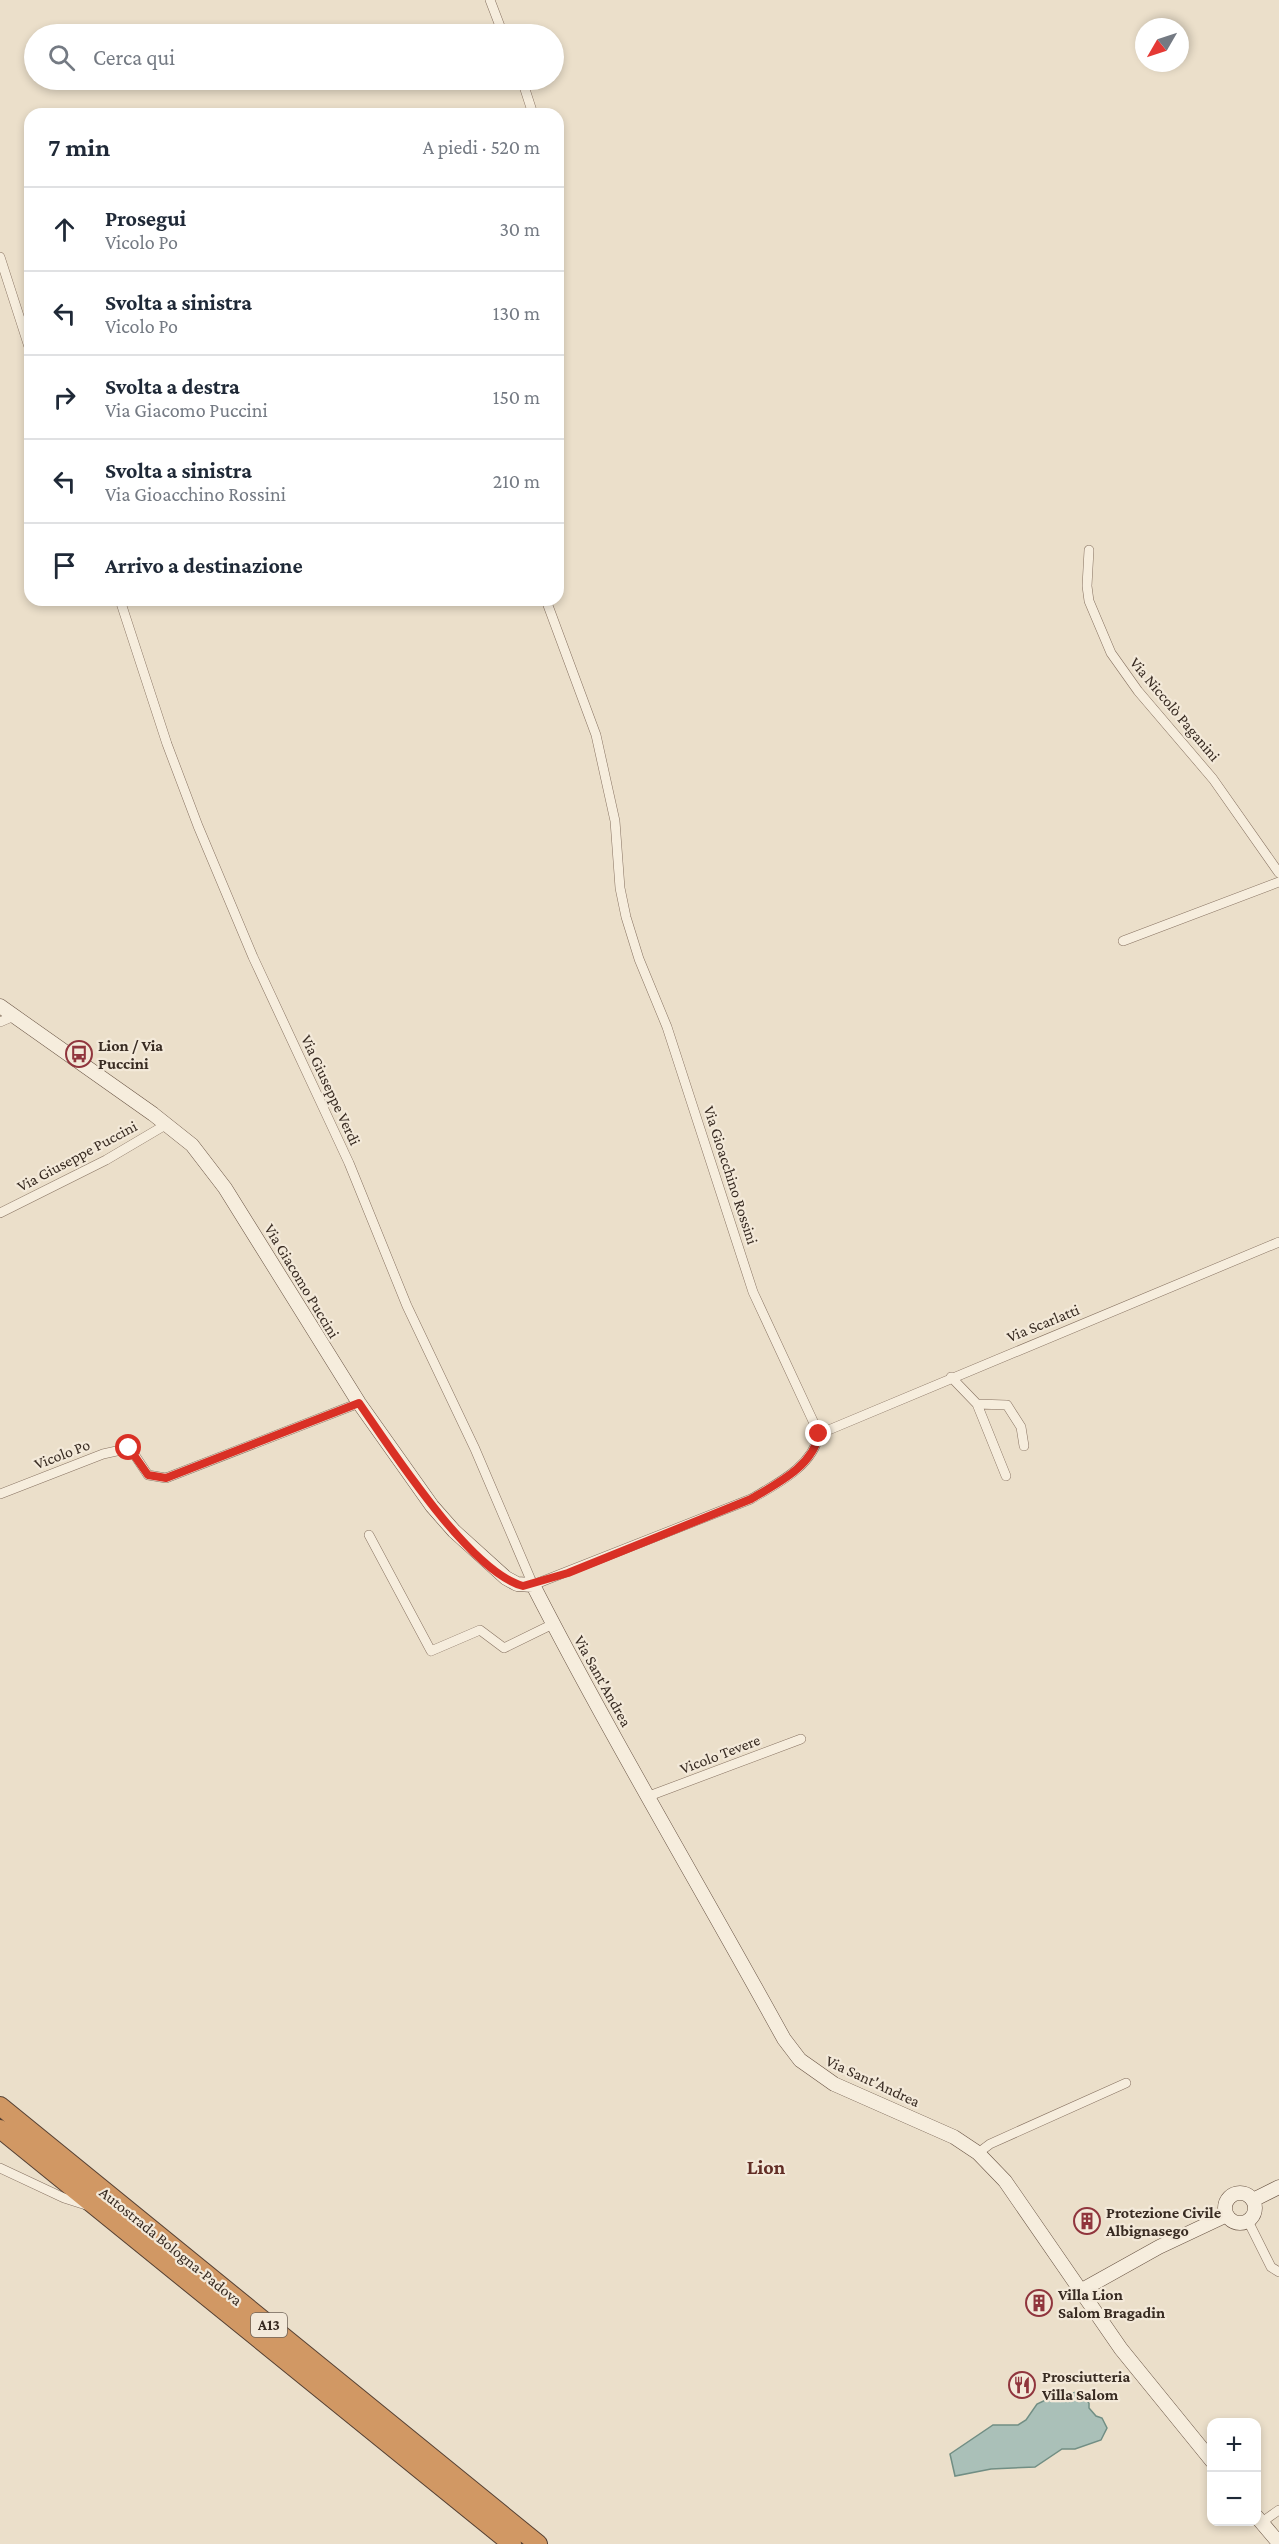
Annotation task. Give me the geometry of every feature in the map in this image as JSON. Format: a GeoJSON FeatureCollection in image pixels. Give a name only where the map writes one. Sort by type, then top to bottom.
{"type":"FeatureCollection","features":[{"type":"Feature","properties":{"kind":"highway","name":"Autostrada Bologna-Padova"},"geometry":{"type":"LineString","coordinates":[[0,2106],[538,2544]]}},
{"type":"Feature","properties":{"kind":"highway","name":"Autostrada Bologna-Padova"},"geometry":{"type":"LineString","coordinates":[[0,2129],[512,2544]]}},
{"type":"Feature","properties":{"kind":"street"},"geometry":{"type":"LineString","coordinates":[[490,0],[499,24]]}},
{"type":"Feature","properties":{"kind":"street"},"geometry":{"type":"LineString","coordinates":[[525,90],[531,108]]}},
{"type":"Feature","properties":{"kind":"street"},"geometry":{"type":"LineString","coordinates":[[0,257],[24,331]]}},
{"type":"Feature","properties":{"kind":"street","name":"Via Niccolò Paganini"},"geometry":{"type":"LineString","coordinates":[[1089,550],[1087,586],[1089,601],[1111,654],[1138,691],[1213,778],[1279,873]]}},
{"type":"Feature","properties":{"kind":"street","name":"Via Giuseppe Verdi"},"geometry":{"type":"LineString","coordinates":[[122,606],[166,744],[253,957],[349,1163],[407,1306],[475,1449],[533,1585]]}},
{"type":"Feature","properties":{"kind":"street","name":"Via Gioacchino Rossini"},"geometry":{"type":"LineString","coordinates":[[548,606],[596,735],[615,821],[620,888],[626,917],[639,958],[667,1027],[753,1292],[819,1434]]}},
{"type":"Feature","properties":{"kind":"street"},"geometry":{"type":"LineString","coordinates":[[1123,941],[1279,882]]}},
{"type":"Feature","properties":{"kind":"street","name":"Via Giacomo Puccini"},"geometry":{"type":"LineString","coordinates":[[0,1006],[167,1124],[198,1152],[225,1188],[359,1403],[421,1491],[454,1531],[506,1578],[517,1584],[533,1585]]}},
{"type":"Feature","properties":{"kind":"street"},"geometry":{"type":"LineString","coordinates":[[0,1022],[14,1016]]}},
{"type":"Feature","properties":{"kind":"street","name":"Via Giuseppe Puccini"},"geometry":{"type":"LineString","coordinates":[[0,1213],[106,1160],[167,1124]]}},
{"type":"Feature","properties":{"kind":"street","name":"Via Scarlatti"},"geometry":{"type":"LineString","coordinates":[[819,1434],[1279,1242]]}},
{"type":"Feature","properties":{"kind":"street"},"geometry":{"type":"LineString","coordinates":[[951,1377],[977,1404],[1006,1476]]}},
{"type":"Feature","properties":{"kind":"street","name":"Vicolo Po"},"geometry":{"type":"LineString","coordinates":[[0,1494],[103,1454],[129,1448],[148,1475],[166,1478],[359,1403]]}},
{"type":"Feature","properties":{"kind":"street"},"geometry":{"type":"LineString","coordinates":[[977,1404],[1007,1405],[1022,1427],[1024,1446]]}},
{"type":"Feature","properties":{"kind":"street"},"geometry":{"type":"LineString","coordinates":[[533,1585],[751,1499],[775,1485],[807,1460],[812,1454],[819,1434]]}},
{"type":"Feature","properties":{"kind":"street"},"geometry":{"type":"LineString","coordinates":[[369,1535],[430,1651],[480,1630],[504,1648],[553,1624]]}},
{"type":"Feature","properties":{"kind":"street","name":"Via Sant'Andrea"},"geometry":{"type":"LineString","coordinates":[[533,1585],[784,2039],[800,2060],[834,2084],[954,2137],[978,2153],[1005,2181],[1121,2349],[1207,2455]]}},
{"type":"Feature","properties":{"kind":"street","name":"Vicolo Tevere"},"geometry":{"type":"LineString","coordinates":[[649,1796],[801,1739]]}},
{"type":"Feature","properties":{"kind":"street"},"geometry":{"type":"LineString","coordinates":[[978,2153],[990,2144],[1126,2083]]}},
{"type":"Feature","properties":{"kind":"street"},"geometry":{"type":"LineString","coordinates":[[0,2168],[64,2198],[98,2209]]}},
{"type":"Feature","properties":{"kind":"street"},"geometry":{"type":"LineString","coordinates":[[1253,2200],[1279,2187]]}},
{"type":"Feature","properties":{"kind":"street"},"geometry":{"type":"LineString","coordinates":[[1227,2215],[1226,2202],[1232,2195],[1241,2193],[1253,2200]]}},
{"type":"Feature","properties":{"kind":"street"},"geometry":{"type":"LineString","coordinates":[[1227,2215],[1239,2223],[1248,2221],[1254,2214],[1253,2200]]}},
{"type":"Feature","properties":{"kind":"street"},"geometry":{"type":"LineString","coordinates":[[1080,2291],[1159,2247],[1227,2215]]}},
{"type":"Feature","properties":{"kind":"street"},"geometry":{"type":"LineString","coordinates":[[1248,2221],[1271,2267],[1279,2272]]}},
{"type":"Feature","properties":{"kind":"street"},"geometry":{"type":"LineString","coordinates":[[1261,2518],[1279,2510]]}},
{"type":"Feature","properties":{"kind":"street"},"geometry":{"type":"LineString","coordinates":[[1261,2521],[1279,2543]]}},
{"type":"Feature","properties":{"kind":"water"},"geometry":{"type":"Polygon","coordinates":[[[1077,2392],[1089,2403],[1089,2408],[1096,2416],[1102,2418],[1107,2428],[1101,2440],[1075,2449],[1062,2449],[1035,2467],[991,2469],[955,2476],[950,2454],[993,2425],[1018,2425],[1026,2420],[1037,2404],[1052,2397],[1077,2392]]]}},
{"type":"Feature","properties":{"kind":"place","name":"Lion / Via Puccini"},"geometry":{"type":"Point","coordinates":[79,1054]}},
{"type":"Feature","properties":{"kind":"place","name":"Protezione Civile Albignasego"},"geometry":{"type":"Point","coordinates":[1087,2221]}},
{"type":"Feature","properties":{"kind":"place","name":"Villa Lion Salom Bragadin"},"geometry":{"type":"Point","coordinates":[1039,2303]}},
{"type":"Feature","properties":{"kind":"place","name":"Prosciutteria Villa Salom"},"geometry":{"type":"Point","coordinates":[1022,2385]}},
{"type":"Feature","properties":{"kind":"district","name":"Lion"},"geometry":{"type":"Point","coordinates":[766,2167]}},
{"type":"Feature","properties":{"kind":"route"},"geometry":{"type":"LineString","coordinates":[[129,1448],[148,1475],[166,1478],[359,1403],[444,1521],[506,1578],[523,1586],[533,1585],[568,1573],[751,1499],[775,1485],[801,1465],[812,1454],[819,1434]]}}]}
